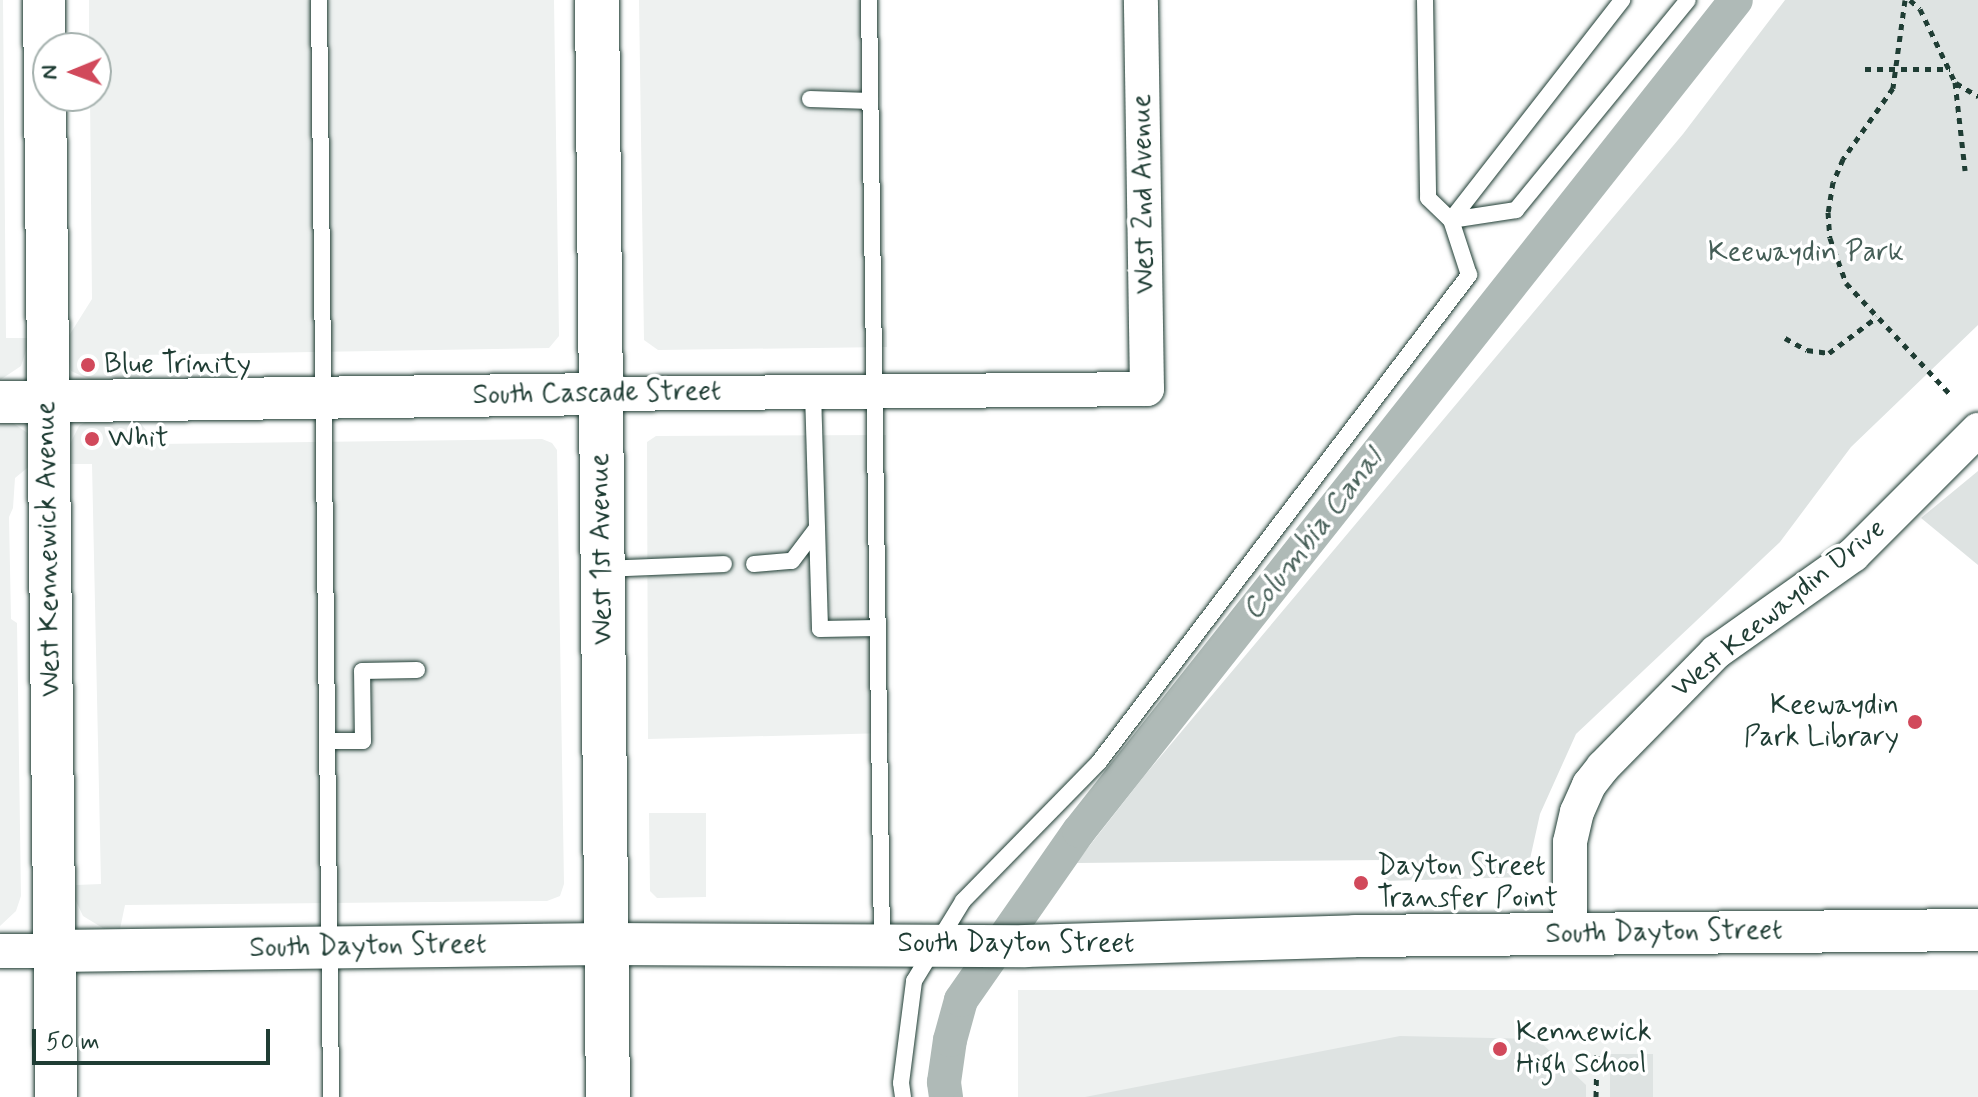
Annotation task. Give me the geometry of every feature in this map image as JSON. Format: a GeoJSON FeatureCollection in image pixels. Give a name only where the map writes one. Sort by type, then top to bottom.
{"type":"FeatureCollection","features":[{"type":"Feature","properties":{"kind":"main road","name":"West 1st Avenue"},"geometry":{"type":"LineString","coordinates":[[597,0],[608,1097]]}},
{"type":"Feature","properties":{"kind":"street","name":"West Kennewick Avenue"},"geometry":{"type":"LineString","coordinates":[[44,0],[56,1097]]}},
{"type":"Feature","properties":{"kind":"street","name":"West 2nd Avenue"},"geometry":{"type":"LineString","coordinates":[[1141,0],[1147,389]]}},
{"type":"Feature","properties":{"kind":"street","name":"South Cascade Street"},"geometry":{"type":"LineString","coordinates":[[0,402],[1147,389]]}},
{"type":"Feature","properties":{"kind":"street","name":"West Keewaydin Drive"},"geometry":{"type":"LineString","coordinates":[[1570,934],[1570,842],[1583,798],[1603,767],[1716,652],[1853,555],[1978,430]]}},
{"type":"Feature","properties":{"kind":"street","name":"South Dayton Street"},"geometry":{"type":"LineString","coordinates":[[54,951],[607,944],[1025,946],[1570,934],[1978,930]]}},
{"type":"Feature","properties":{"kind":"street"},"geometry":{"type":"LineString","coordinates":[[0,951],[54,951]]}},
{"type":"Feature","properties":{"kind":"lane"},"geometry":{"type":"LineString","coordinates":[[319,0],[331,1097]]}},
{"type":"Feature","properties":{"kind":"lane"},"geometry":{"type":"LineString","coordinates":[[869,0],[882,945]]}},
{"type":"Feature","properties":{"kind":"lane"},"geometry":{"type":"LineString","coordinates":[[903,1097],[901,1083],[914,981],[947,946],[963,901],[1099,762],[1469,275],[1451,220],[1428,198],[1425,0]]}},
{"type":"Feature","properties":{"kind":"lane"},"geometry":{"type":"LineString","coordinates":[[1451,220],[1622,0]]}},
{"type":"Feature","properties":{"kind":"lane"},"geometry":{"type":"LineString","coordinates":[[1451,220],[1516,210],[1688,0]]}},
{"type":"Feature","properties":{"kind":"lane"},"geometry":{"type":"LineString","coordinates":[[810,99],[870,101]]}},
{"type":"Feature","properties":{"kind":"lane"},"geometry":{"type":"LineString","coordinates":[[813,392],[820,629],[877,628]]}},
{"type":"Feature","properties":{"kind":"lane"},"geometry":{"type":"LineString","coordinates":[[754,564],[792,561],[817,528]]}},
{"type":"Feature","properties":{"kind":"lane"},"geometry":{"type":"LineString","coordinates":[[603,570],[724,564]]}},
{"type":"Feature","properties":{"kind":"lane"},"geometry":{"type":"LineString","coordinates":[[327,741],[363,741],[362,671],[417,670]]}},
{"type":"Feature","properties":{"kind":"path"},"geometry":{"type":"LineString","coordinates":[[1949,393],[1846,283],[1836,263],[1828,212],[1833,182],[1843,159],[1886,102],[1898,66],[1898,32],[1907,0],[1920,9],[1955,82],[1965,170]]}},
{"type":"Feature","properties":{"kind":"path"},"geometry":{"type":"LineString","coordinates":[[1865,69],[1898,66],[1950,69]]}},
{"type":"Feature","properties":{"kind":"path"},"geometry":{"type":"LineString","coordinates":[[1955,82],[1978,96]]}},
{"type":"Feature","properties":{"kind":"path"},"geometry":{"type":"LineString","coordinates":[[1785,338],[1807,350],[1829,353],[1877,317]]}},
{"type":"Feature","properties":{"kind":"path"},"geometry":{"type":"LineString","coordinates":[[1596,1097],[1597,1054]]}},
{"type":"Feature","properties":{"kind":"shaded area"},"geometry":{"type":"Polygon","coordinates":[[[0,0],[3,0],[6,338],[30,338],[21,366],[0,380],[0,0]]]}},
{"type":"Feature","properties":{"kind":"shaded area"},"geometry":{"type":"Polygon","coordinates":[[[89,0],[554,0],[559,336],[549,348],[139,355],[140,379],[93,381],[71,371],[65,342],[92,299],[90,112],[112,112],[112,32],[89,32],[89,0]]]}},
{"type":"Feature","properties":{"kind":"shaded area"},"geometry":{"type":"Polygon","coordinates":[[[639,0],[880,0],[887,347],[658,350],[644,340],[639,0]]]}},
{"type":"Feature","properties":{"kind":"shaded area"},"geometry":{"type":"Polygon","coordinates":[[[7,419],[29,434],[32,464],[15,478],[13,508],[9,517],[11,619],[17,623],[21,896],[16,911],[0,926],[0,420],[7,419]]]}},
{"type":"Feature","properties":{"kind":"shaded area"},"geometry":{"type":"Polygon","coordinates":[[[91,419],[138,420],[157,444],[542,439],[552,443],[557,450],[564,884],[560,896],[547,901],[125,905],[120,929],[106,930],[83,916],[75,899],[76,885],[101,884],[92,464],[68,464],[66,452],[79,426],[91,419]]]}},
{"type":"Feature","properties":{"kind":"shaded area"},"geometry":{"type":"Polygon","coordinates":[[[886,435],[889,733],[648,739],[647,442],[656,436],[886,435]]]}},
{"type":"Feature","properties":{"kind":"shaded area"},"geometry":{"type":"Polygon","coordinates":[[[649,813],[706,813],[706,897],[657,898],[650,891],[649,813]]]}},
{"type":"Feature","properties":{"kind":"shaded area","name":"Kennewick High School"},"geometry":{"type":"Polygon","coordinates":[[[1018,990],[1978,990],[1978,1097],[1018,1097],[1018,990]]]}},
{"type":"Feature","properties":{"kind":"green space","name":"Keewaydin Park"},"geometry":{"type":"Polygon","coordinates":[[[1785,0],[1978,0],[1978,325],[1851,447],[1780,542],[1576,734],[1540,814],[1526,877],[1384,881],[1385,860],[1076,863],[1145,775],[1683,134],[1785,0]]]}},
{"type":"Feature","properties":{"kind":"green space"},"geometry":{"type":"Polygon","coordinates":[[[1978,471],[1978,565],[1921,518],[1978,471]]]}},
{"type":"Feature","properties":{"kind":"green space"},"geometry":{"type":"Polygon","coordinates":[[[1400,1036],[1537,1039],[1586,1085],[1586,1097],[1085,1097],[1400,1036]]]}},
{"type":"Feature","properties":{"kind":"green space"},"geometry":{"type":"Polygon","coordinates":[[[1610,1054],[1653,1054],[1653,1097],[1610,1097],[1610,1054]]]}},
{"type":"Feature","properties":{"kind":"waterway","name":"Columbia Canal"},"geometry":{"type":"LineString","coordinates":[[946,1097],[944,1082],[950,1040],[961,1000],[1079,831],[1736,0]]}},
{"type":"Feature","properties":{"kind":"place","name":"Blue Trinity"},"geometry":{"type":"Point","coordinates":[88,365]}},
{"type":"Feature","properties":{"kind":"place","name":"Whit"},"geometry":{"type":"Point","coordinates":[92,439]}},
{"type":"Feature","properties":{"kind":"place","name":"Keewaydin Park Library"},"geometry":{"type":"Point","coordinates":[1915,722]}},
{"type":"Feature","properties":{"kind":"place","name":"Dayton Street Transfer Point"},"geometry":{"type":"Point","coordinates":[1361,883]}},
{"type":"Feature","properties":{"kind":"place","name":"Kennewick High School"},"geometry":{"type":"Point","coordinates":[1500,1049]}}]}
